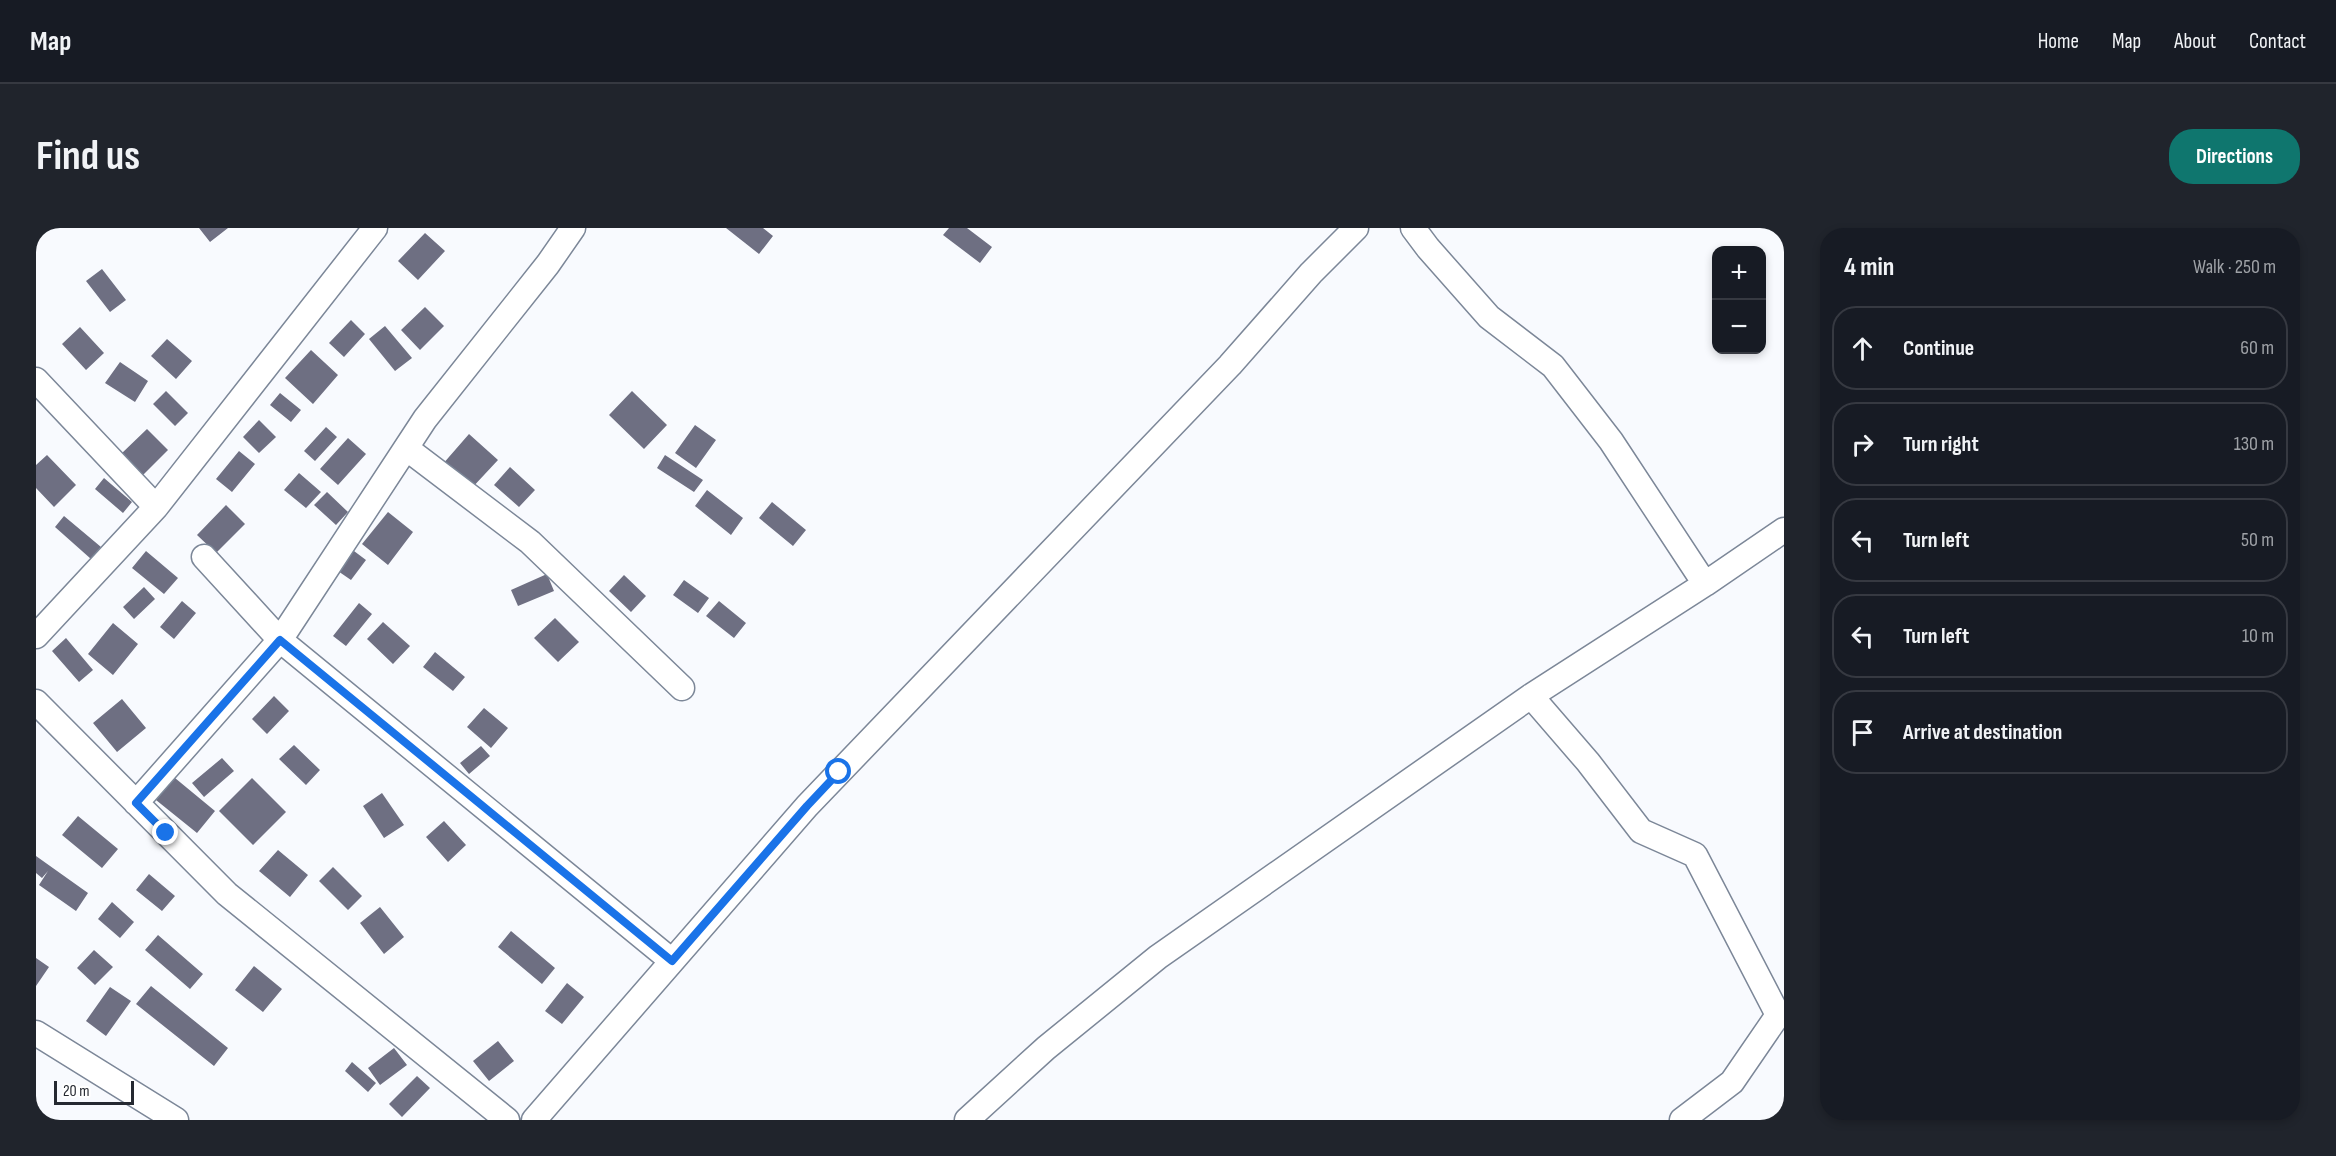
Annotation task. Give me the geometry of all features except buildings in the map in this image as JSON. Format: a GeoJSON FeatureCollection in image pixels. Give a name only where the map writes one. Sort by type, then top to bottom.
{"type":"FeatureCollection","features":[{"type":"Feature","properties":{"kind":"street"},"geometry":{"type":"LineString","coordinates":[[36,636],[156,507],[375,228]]}},
{"type":"Feature","properties":{"kind":"street"},"geometry":{"type":"LineString","coordinates":[[136,803],[280,640],[425,419],[548,264],[573,228]]}},
{"type":"Feature","properties":{"kind":"street"},"geometry":{"type":"LineString","coordinates":[[534,1120],[807,806],[1230,365],[1311,273],[1356,228]]}},
{"type":"Feature","properties":{"kind":"street"},"geometry":{"type":"LineString","coordinates":[[1413,228],[1489,317],[1553,366],[1611,441],[1705,584]]}},
{"type":"Feature","properties":{"kind":"street"},"geometry":{"type":"LineString","coordinates":[[36,380],[156,507]]}},
{"type":"Feature","properties":{"kind":"street"},"geometry":{"type":"LineString","coordinates":[[406,448],[530,542],[682,688]]}},
{"type":"Feature","properties":{"kind":"street"},"geometry":{"type":"LineString","coordinates":[[967,1120],[1046,1047],[1158,957],[1531,696],[1784,531]]}},
{"type":"Feature","properties":{"kind":"street"},"geometry":{"type":"LineString","coordinates":[[204,557],[280,640],[672,961]]}},
{"type":"Feature","properties":{"kind":"street"},"geometry":{"type":"LineString","coordinates":[[1531,696],[1588,762],[1641,831],[1695,855],[1782,1019],[1732,1082],[1682,1120]]}},
{"type":"Feature","properties":{"kind":"street"},"geometry":{"type":"LineString","coordinates":[[36,702],[227,894],[507,1120]]}},
{"type":"Feature","properties":{"kind":"street"},"geometry":{"type":"LineString","coordinates":[[36,1033],[176,1120]]}},
{"type":"Feature","properties":{"kind":"route"},"geometry":{"type":"LineString","coordinates":[[166,833],[136,803],[280,640],[672,961],[839,772]]}}]}
